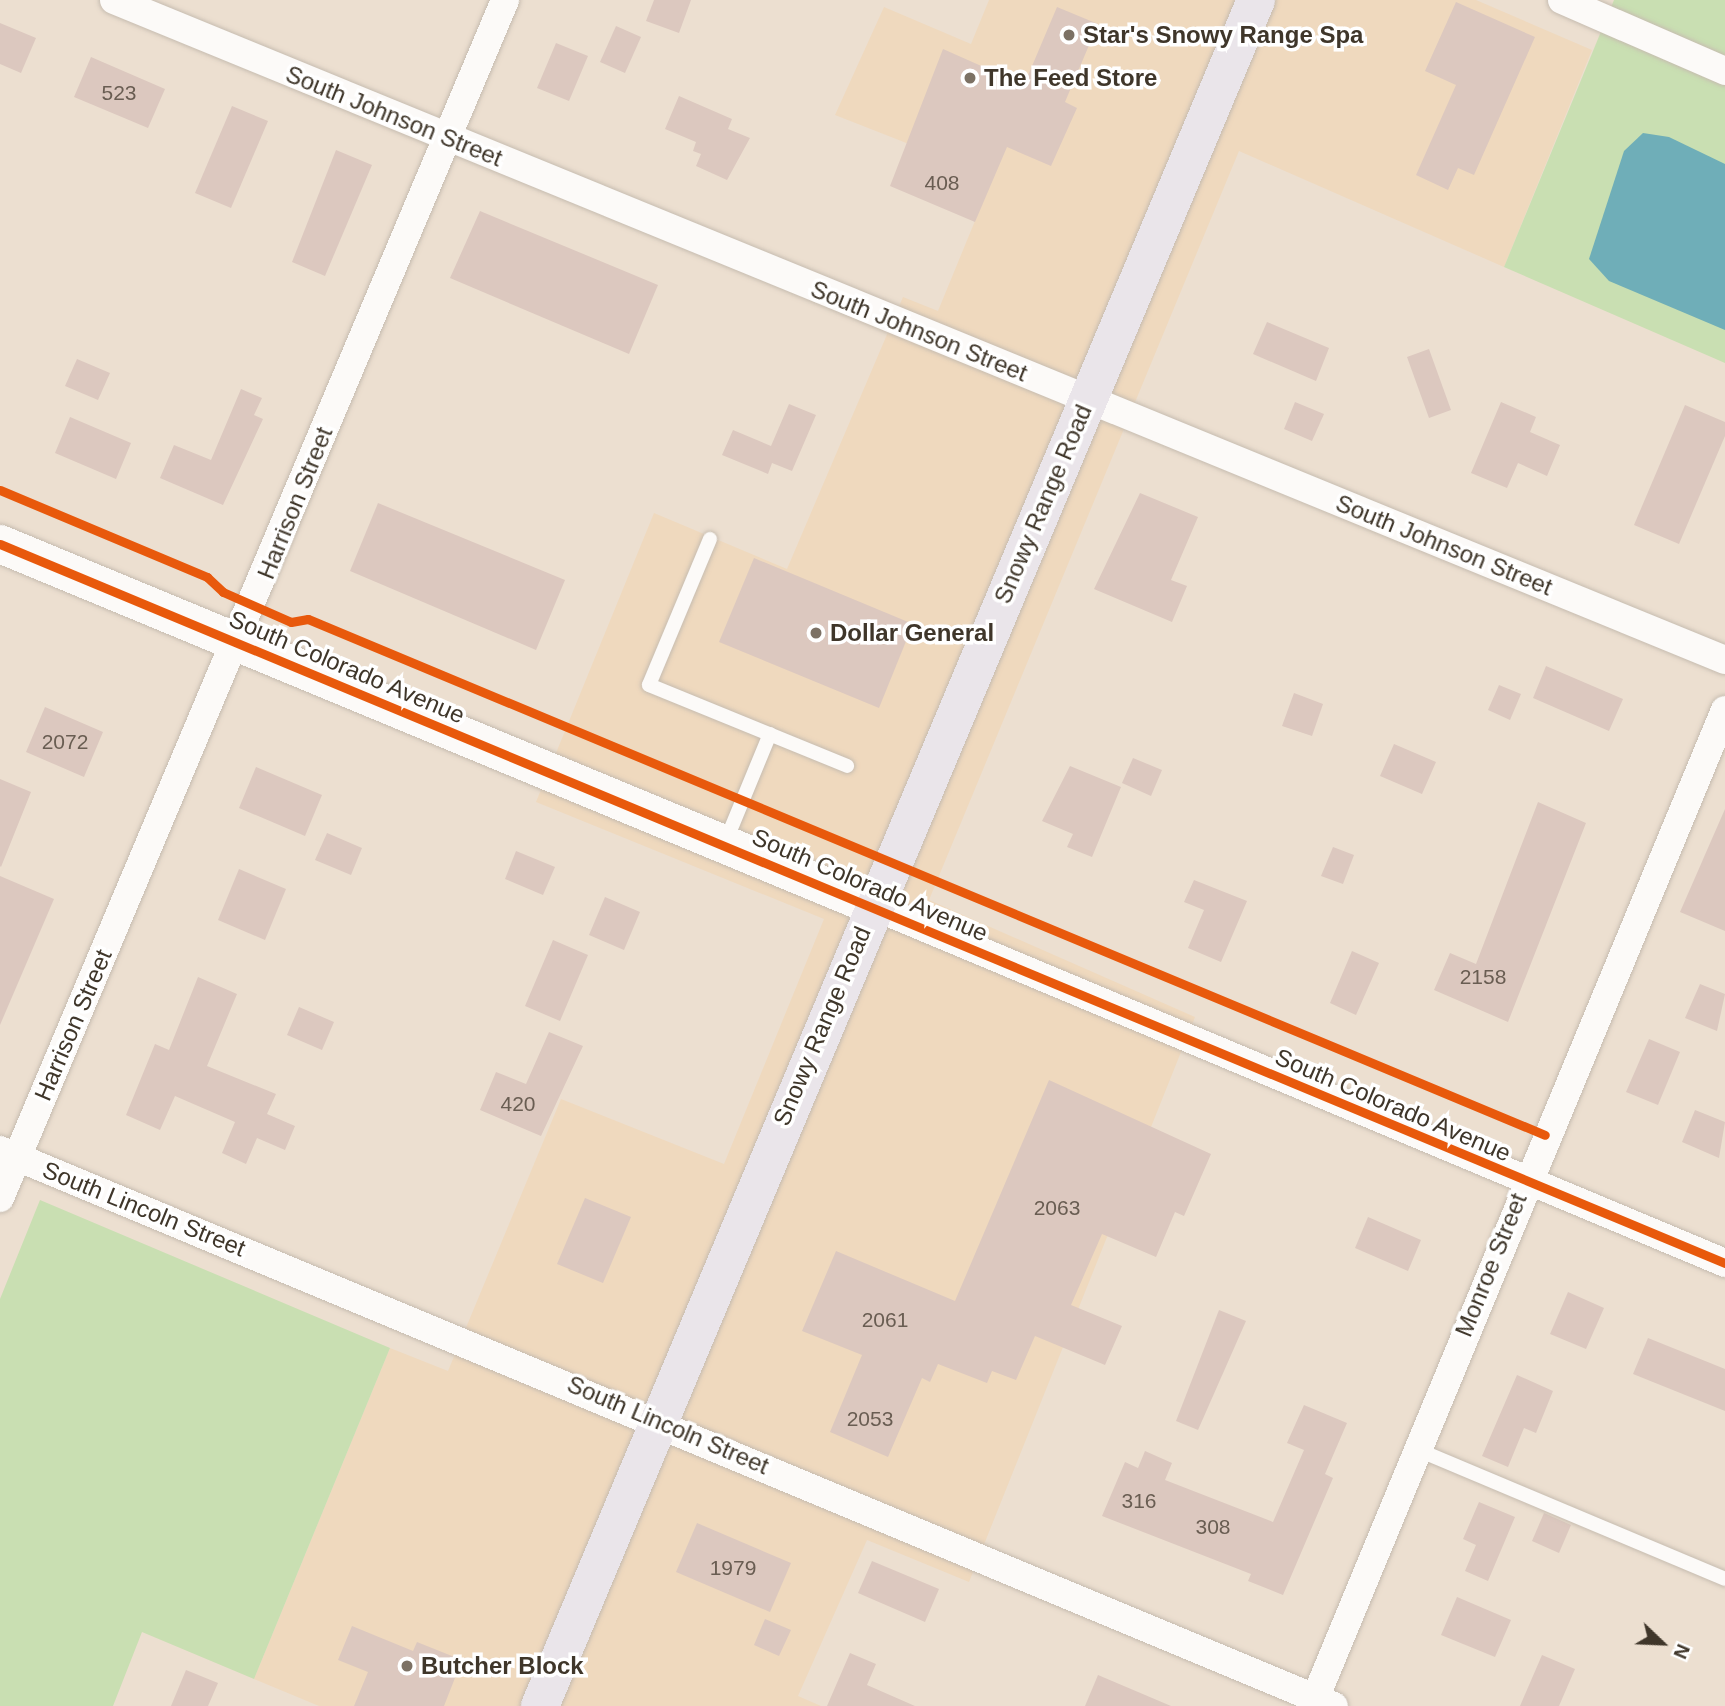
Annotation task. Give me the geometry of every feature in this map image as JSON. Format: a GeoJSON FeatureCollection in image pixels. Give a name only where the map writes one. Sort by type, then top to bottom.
{"type":"FeatureCollection","features":[{"type":"Feature","properties":{"kind":"main road","name":"Snowy Range Road"},"geometry":{"type":"LineString","coordinates":[[540,1706],[873,906],[1256,0]]}},
{"type":"Feature","properties":{"kind":"street","name":"South Johnson Street"},"geometry":{"type":"LineString","coordinates":[[114,0],[1725,660]]}},
{"type":"Feature","properties":{"kind":"street","name":"Harrison Street"},"geometry":{"type":"LineString","coordinates":[[0,1198],[8,1153],[237,642],[505,0]]}},
{"type":"Feature","properties":{"kind":"street"},"geometry":{"type":"LineString","coordinates":[[1562,0],[1725,71]]}},
{"type":"Feature","properties":{"kind":"street","name":"South Colorado Avenue"},"geometry":{"type":"LineString","coordinates":[[0,544],[1725,1263]]}},
{"type":"Feature","properties":{"kind":"street","name":"Monroe Street"},"geometry":{"type":"LineString","coordinates":[[1320,1704],[1416,1449],[1525,1181],[1725,710]]}},
{"type":"Feature","properties":{"kind":"street","name":"South Lincoln Street"},"geometry":{"type":"LineString","coordinates":[[8,1153],[658,1421],[1320,1704]]}},
{"type":"Feature","properties":{"kind":"lane"},"geometry":{"type":"LineString","coordinates":[[710,539],[649,685],[847,766]]}},
{"type":"Feature","properties":{"kind":"lane"},"geometry":{"type":"LineString","coordinates":[[724,845],[770,734]]}},
{"type":"Feature","properties":{"kind":"lane"},"geometry":{"type":"LineString","coordinates":[[1416,1449],[1725,1578]]}},
{"type":"Feature","properties":{"kind":"shaded area"},"geometry":{"type":"Polygon","coordinates":[[[989,0],[1476,0],[1592,50],[1504,267],[1239,151],[929,900],[1195,1017],[969,1582],[867,1540],[798,1696],[821,1706],[319,1706],[254,1679],[390,1348],[448,1371],[561,1099],[724,1164],[824,919],[536,802],[654,513],[787,569],[903,297],[938,311],[993,177],[835,115],[884,7],[971,44],[989,0]]]}},
{"type":"Feature","properties":{"kind":"green space"},"geometry":{"type":"Polygon","coordinates":[[[1614,0],[1725,0],[1725,363],[1504,267],[1614,0]]]}},
{"type":"Feature","properties":{"kind":"green space"},"geometry":{"type":"Polygon","coordinates":[[[40,1200],[390,1348],[254,1679],[142,1632],[113,1706],[0,1706],[0,1299],[40,1200]]]}},
{"type":"Feature","properties":{"kind":"water"},"geometry":{"type":"Polygon","coordinates":[[[1643,133],[1669,137],[1725,164],[1725,330],[1609,281],[1589,259],[1624,151],[1643,133]]]}},
{"type":"Feature","properties":{"kind":"building"},"geometry":{"type":"Polygon","coordinates":[[[654,0],[691,0],[679,33],[646,21],[654,0]]]}},
{"type":"Feature","properties":{"kind":"building"},"geometry":{"type":"Polygon","coordinates":[[[1456,2],[1535,37],[1474,175],[1458,168],[1448,190],[1416,175],[1456,85],[1425,71],[1456,2]]]}},
{"type":"Feature","properties":{"kind":"building"},"geometry":{"type":"Polygon","coordinates":[[[1057,7],[1098,24],[1065,102],[1077,108],[1051,166],[1007,147],[975,222],[890,186],[943,49],[1024,85],[1057,7]]]}},
{"type":"Feature","properties":{"kind":"building"},"geometry":{"type":"Polygon","coordinates":[[[0,23],[36,38],[21,73],[0,64],[0,23]]]}},
{"type":"Feature","properties":{"kind":"building"},"geometry":{"type":"Polygon","coordinates":[[[616,26],[641,37],[625,73],[600,62],[616,26]]]}},
{"type":"Feature","properties":{"kind":"building"},"geometry":{"type":"Polygon","coordinates":[[[556,43],[588,56],[569,101],[537,88],[556,43]]]}},
{"type":"Feature","properties":{"kind":"building"},"geometry":{"type":"Polygon","coordinates":[[[91,57],[165,89],[148,128],[74,97],[91,57]]]}},
{"type":"Feature","properties":{"kind":"building"},"geometry":{"type":"Polygon","coordinates":[[[679,96],[732,119],[728,129],[750,138],[727,180],[696,166],[701,154],[693,151],[696,142],[665,129],[679,96]]]}},
{"type":"Feature","properties":{"kind":"building"},"geometry":{"type":"Polygon","coordinates":[[[232,106],[268,121],[231,208],[195,193],[232,106]]]}},
{"type":"Feature","properties":{"kind":"building"},"geometry":{"type":"Polygon","coordinates":[[[336,150],[372,165],[325,276],[292,262],[336,150]]]}},
{"type":"Feature","properties":{"kind":"building"},"geometry":{"type":"Polygon","coordinates":[[[480,211],[658,285],[629,354],[450,278],[480,211]]]}},
{"type":"Feature","properties":{"kind":"building"},"geometry":{"type":"Polygon","coordinates":[[[1267,322],[1329,348],[1316,381],[1253,354],[1267,322]]]}},
{"type":"Feature","properties":{"kind":"building"},"geometry":{"type":"Polygon","coordinates":[[[1429,349],[1451,410],[1429,418],[1407,357],[1429,349]]]}},
{"type":"Feature","properties":{"kind":"building"},"geometry":{"type":"Polygon","coordinates":[[[77,359],[110,373],[98,400],[65,386],[77,359]]]}},
{"type":"Feature","properties":{"kind":"building"},"geometry":{"type":"Polygon","coordinates":[[[241,389],[262,398],[254,415],[263,419],[223,505],[160,478],[174,445],[211,460],[241,389]]]}},
{"type":"Feature","properties":{"kind":"building"},"geometry":{"type":"Polygon","coordinates":[[[1295,402],[1324,414],[1312,441],[1284,429],[1295,402]]]}},
{"type":"Feature","properties":{"kind":"building"},"geometry":{"type":"Polygon","coordinates":[[[1501,402],[1536,417],[1530,432],[1560,445],[1547,476],[1518,463],[1507,488],[1471,473],[1501,402]]]}},
{"type":"Feature","properties":{"kind":"building"},"geometry":{"type":"Polygon","coordinates":[[[789,404],[816,415],[792,471],[772,463],[768,474],[722,455],[733,430],[771,446],[789,404]]]}},
{"type":"Feature","properties":{"kind":"building"},"geometry":{"type":"Polygon","coordinates":[[[1685,405],[1725,422],[1725,436],[1679,544],[1634,525],[1685,405]]]}},
{"type":"Feature","properties":{"kind":"building"},"geometry":{"type":"Polygon","coordinates":[[[70,417],[131,443],[116,479],[55,453],[70,417]]]}},
{"type":"Feature","properties":{"kind":"building"},"geometry":{"type":"Polygon","coordinates":[[[1140,493],[1198,517],[1171,580],[1187,586],[1172,622],[1094,589],[1140,493]]]}},
{"type":"Feature","properties":{"kind":"building"},"geometry":{"type":"Polygon","coordinates":[[[378,503],[565,580],[536,650],[350,571],[378,503]]]}},
{"type":"Feature","properties":{"kind":"building","name":"Dollar General"},"geometry":{"type":"Polygon","coordinates":[[[754,558],[913,624],[879,708],[719,642],[754,558]]]}},
{"type":"Feature","properties":{"kind":"building"},"geometry":{"type":"Polygon","coordinates":[[[1546,666],[1623,699],[1609,731],[1533,698],[1546,666]]]}},
{"type":"Feature","properties":{"kind":"building"},"geometry":{"type":"Polygon","coordinates":[[[1499,685],[1521,694],[1510,720],[1488,710],[1499,685]]]}},
{"type":"Feature","properties":{"kind":"building"},"geometry":{"type":"Polygon","coordinates":[[[1294,693],[1323,704],[1312,736],[1282,726],[1294,693]]]}},
{"type":"Feature","properties":{"kind":"building"},"geometry":{"type":"Polygon","coordinates":[[[45,707],[103,732],[84,777],[26,752],[45,707]]]}},
{"type":"Feature","properties":{"kind":"building"},"geometry":{"type":"Polygon","coordinates":[[[1394,744],[1436,762],[1422,794],[1380,776],[1394,744]]]}},
{"type":"Feature","properties":{"kind":"building"},"geometry":{"type":"Polygon","coordinates":[[[1133,758],[1162,770],[1151,796],[1122,783],[1133,758]]]}},
{"type":"Feature","properties":{"kind":"building"},"geometry":{"type":"Polygon","coordinates":[[[1070,766],[1121,787],[1092,857],[1067,847],[1073,834],[1042,821],[1070,766]]]}},
{"type":"Feature","properties":{"kind":"building"},"geometry":{"type":"Polygon","coordinates":[[[256,767],[322,795],[305,836],[239,808],[256,767]]]}},
{"type":"Feature","properties":{"kind":"building"},"geometry":{"type":"Polygon","coordinates":[[[0,779],[31,792],[1,867],[0,866],[0,779]]]}},
{"type":"Feature","properties":{"kind":"building"},"geometry":{"type":"Polygon","coordinates":[[[1538,802],[1586,823],[1508,1022],[1434,990],[1450,953],[1476,964],[1538,802]]]}},
{"type":"Feature","properties":{"kind":"building"},"geometry":{"type":"Polygon","coordinates":[[[1725,809],[1725,931],[1680,912],[1725,809]]]}},
{"type":"Feature","properties":{"kind":"building"},"geometry":{"type":"Polygon","coordinates":[[[327,833],[362,848],[351,875],[315,860],[327,833]]]}},
{"type":"Feature","properties":{"kind":"building"},"geometry":{"type":"Polygon","coordinates":[[[1333,847],[1354,855],[1343,884],[1321,876],[1333,847]]]}},
{"type":"Feature","properties":{"kind":"building"},"geometry":{"type":"Polygon","coordinates":[[[516,851],[555,867],[543,895],[505,879],[516,851]]]}},
{"type":"Feature","properties":{"kind":"building"},"geometry":{"type":"Polygon","coordinates":[[[239,869],[286,889],[265,940],[218,920],[239,869]]]}},
{"type":"Feature","properties":{"kind":"building"},"geometry":{"type":"Polygon","coordinates":[[[0,876],[54,899],[0,1025],[0,876]]]}},
{"type":"Feature","properties":{"kind":"building"},"geometry":{"type":"Polygon","coordinates":[[[1194,880],[1247,901],[1221,962],[1188,948],[1204,910],[1184,902],[1194,880]]]}},
{"type":"Feature","properties":{"kind":"building"},"geometry":{"type":"Polygon","coordinates":[[[605,897],[640,912],[624,950],[589,935],[605,897]]]}},
{"type":"Feature","properties":{"kind":"building"},"geometry":{"type":"Polygon","coordinates":[[[553,940],[588,955],[560,1021],[525,1006],[553,940]]]}},
{"type":"Feature","properties":{"kind":"building"},"geometry":{"type":"Polygon","coordinates":[[[1352,951],[1379,963],[1356,1015],[1330,1003],[1352,951]]]}},
{"type":"Feature","properties":{"kind":"building"},"geometry":{"type":"Polygon","coordinates":[[[198,977],[237,994],[207,1066],[276,1094],[267,1114],[295,1126],[285,1150],[257,1138],[246,1164],[222,1153],[235,1122],[175,1096],[160,1130],[126,1115],[155,1044],[169,1050],[198,977]]]}},
{"type":"Feature","properties":{"kind":"building"},"geometry":{"type":"Polygon","coordinates":[[[1700,984],[1725,994],[1717,1031],[1685,1018],[1700,984]]]}},
{"type":"Feature","properties":{"kind":"building"},"geometry":{"type":"Polygon","coordinates":[[[299,1007],[334,1022],[322,1050],[287,1035],[299,1007]]]}},
{"type":"Feature","properties":{"kind":"building"},"geometry":{"type":"Polygon","coordinates":[[[549,1032],[583,1046],[541,1136],[480,1110],[496,1072],[526,1084],[549,1032]]]}},
{"type":"Feature","properties":{"kind":"building"},"geometry":{"type":"Polygon","coordinates":[[[1649,1039],[1680,1052],[1658,1105],[1626,1092],[1649,1039]]]}},
{"type":"Feature","properties":{"kind":"building"},"geometry":{"type":"Polygon","coordinates":[[[1049,1080],[1211,1154],[1184,1216],[1175,1212],[1156,1257],[1102,1234],[1071,1305],[1122,1326],[1105,1365],[1035,1336],[1016,1380],[992,1371],[987,1383],[938,1364],[930,1382],[922,1378],[888,1457],[830,1432],[862,1355],[802,1331],[836,1251],[955,1301],[1049,1080]]]}},
{"type":"Feature","properties":{"kind":"building"},"geometry":{"type":"Polygon","coordinates":[[[1695,1110],[1725,1122],[1719,1158],[1682,1142],[1695,1110]]]}},
{"type":"Feature","properties":{"kind":"building"},"geometry":{"type":"Polygon","coordinates":[[[585,1198],[631,1217],[603,1283],[557,1264],[585,1198]]]}},
{"type":"Feature","properties":{"kind":"building"},"geometry":{"type":"Polygon","coordinates":[[[1368,1217],[1421,1240],[1408,1271],[1355,1248],[1368,1217]]]}},
{"type":"Feature","properties":{"kind":"building"},"geometry":{"type":"Polygon","coordinates":[[[1568,1292],[1604,1308],[1586,1349],[1550,1334],[1568,1292]]]}},
{"type":"Feature","properties":{"kind":"building"},"geometry":{"type":"Polygon","coordinates":[[[1219,1310],[1246,1321],[1198,1430],[1176,1421],[1219,1310]]]}},
{"type":"Feature","properties":{"kind":"building"},"geometry":{"type":"Polygon","coordinates":[[[1648,1338],[1725,1369],[1725,1411],[1633,1374],[1648,1338]]]}},
{"type":"Feature","properties":{"kind":"building"},"geometry":{"type":"Polygon","coordinates":[[[1517,1375],[1553,1391],[1536,1433],[1524,1428],[1508,1467],[1482,1456],[1517,1375]]]}},
{"type":"Feature","properties":{"kind":"building"},"geometry":{"type":"Polygon","coordinates":[[[1304,1405],[1347,1423],[1325,1474],[1333,1478],[1283,1595],[1248,1581],[1251,1574],[1102,1516],[1125,1462],[1138,1468],[1145,1451],[1172,1463],[1165,1480],[1273,1522],[1304,1450],[1287,1443],[1304,1405]]]}},
{"type":"Feature","properties":{"kind":"building"},"geometry":{"type":"Polygon","coordinates":[[[1479,1502],[1515,1517],[1488,1581],[1465,1571],[1476,1545],[1463,1539],[1479,1502]]]}},
{"type":"Feature","properties":{"kind":"building"},"geometry":{"type":"Polygon","coordinates":[[[1544,1513],[1571,1525],[1559,1553],[1532,1541],[1544,1513]]]}},
{"type":"Feature","properties":{"kind":"building"},"geometry":{"type":"Polygon","coordinates":[[[697,1523],[791,1563],[770,1612],[676,1572],[697,1523]]]}},
{"type":"Feature","properties":{"kind":"building"},"geometry":{"type":"Polygon","coordinates":[[[872,1561],[939,1589],[925,1622],[858,1593],[872,1561]]]}},
{"type":"Feature","properties":{"kind":"building"},"geometry":{"type":"Polygon","coordinates":[[[1457,1597],[1511,1620],[1495,1657],[1441,1635],[1457,1597]]]}},
{"type":"Feature","properties":{"kind":"building"},"geometry":{"type":"Polygon","coordinates":[[[765,1619],[791,1630],[779,1656],[754,1645],[765,1619]]]}},
{"type":"Feature","properties":{"kind":"building","name":"Butcher Block"},"geometry":{"type":"Polygon","coordinates":[[[352,1626],[413,1651],[417,1642],[462,1660],[444,1706],[354,1706],[368,1672],[338,1660],[352,1626]]]}},
{"type":"Feature","properties":{"kind":"building"},"geometry":{"type":"Polygon","coordinates":[[[850,1653],[876,1664],[867,1685],[915,1706],[827,1706],[850,1653]]]}},
{"type":"Feature","properties":{"kind":"building"},"geometry":{"type":"Polygon","coordinates":[[[1542,1655],[1575,1669],[1559,1706],[1520,1706],[1542,1655]]]}},
{"type":"Feature","properties":{"kind":"building"},"geometry":{"type":"Polygon","coordinates":[[[186,1670],[218,1683],[208,1706],[171,1706],[186,1670]]]}},
{"type":"Feature","properties":{"kind":"building"},"geometry":{"type":"Polygon","coordinates":[[[1098,1675],[1171,1706],[1085,1706],[1098,1675]]]}},
{"type":"Feature","properties":{"kind":"cycle path"},"geometry":{"type":"LineString","coordinates":[[0,490],[207,577],[223,592],[291,622],[308,619],[1545,1135]]}},
{"type":"Feature","properties":{"kind":"cycle path"},"geometry":{"type":"LineString","coordinates":[[0,544],[1725,1263]]}},
{"type":"Feature","properties":{"kind":"place","name":"Star's Snowy Range Spa"},"geometry":{"type":"Point","coordinates":[1069,35]}},
{"type":"Feature","properties":{"kind":"place","name":"The Feed Store"},"geometry":{"type":"Point","coordinates":[970,78]}},
{"type":"Feature","properties":{"kind":"place","name":"Dollar General"},"geometry":{"type":"Point","coordinates":[816,633]}},
{"type":"Feature","properties":{"kind":"place","name":"Butcher Block"},"geometry":{"type":"Point","coordinates":[407,1666]}}]}
